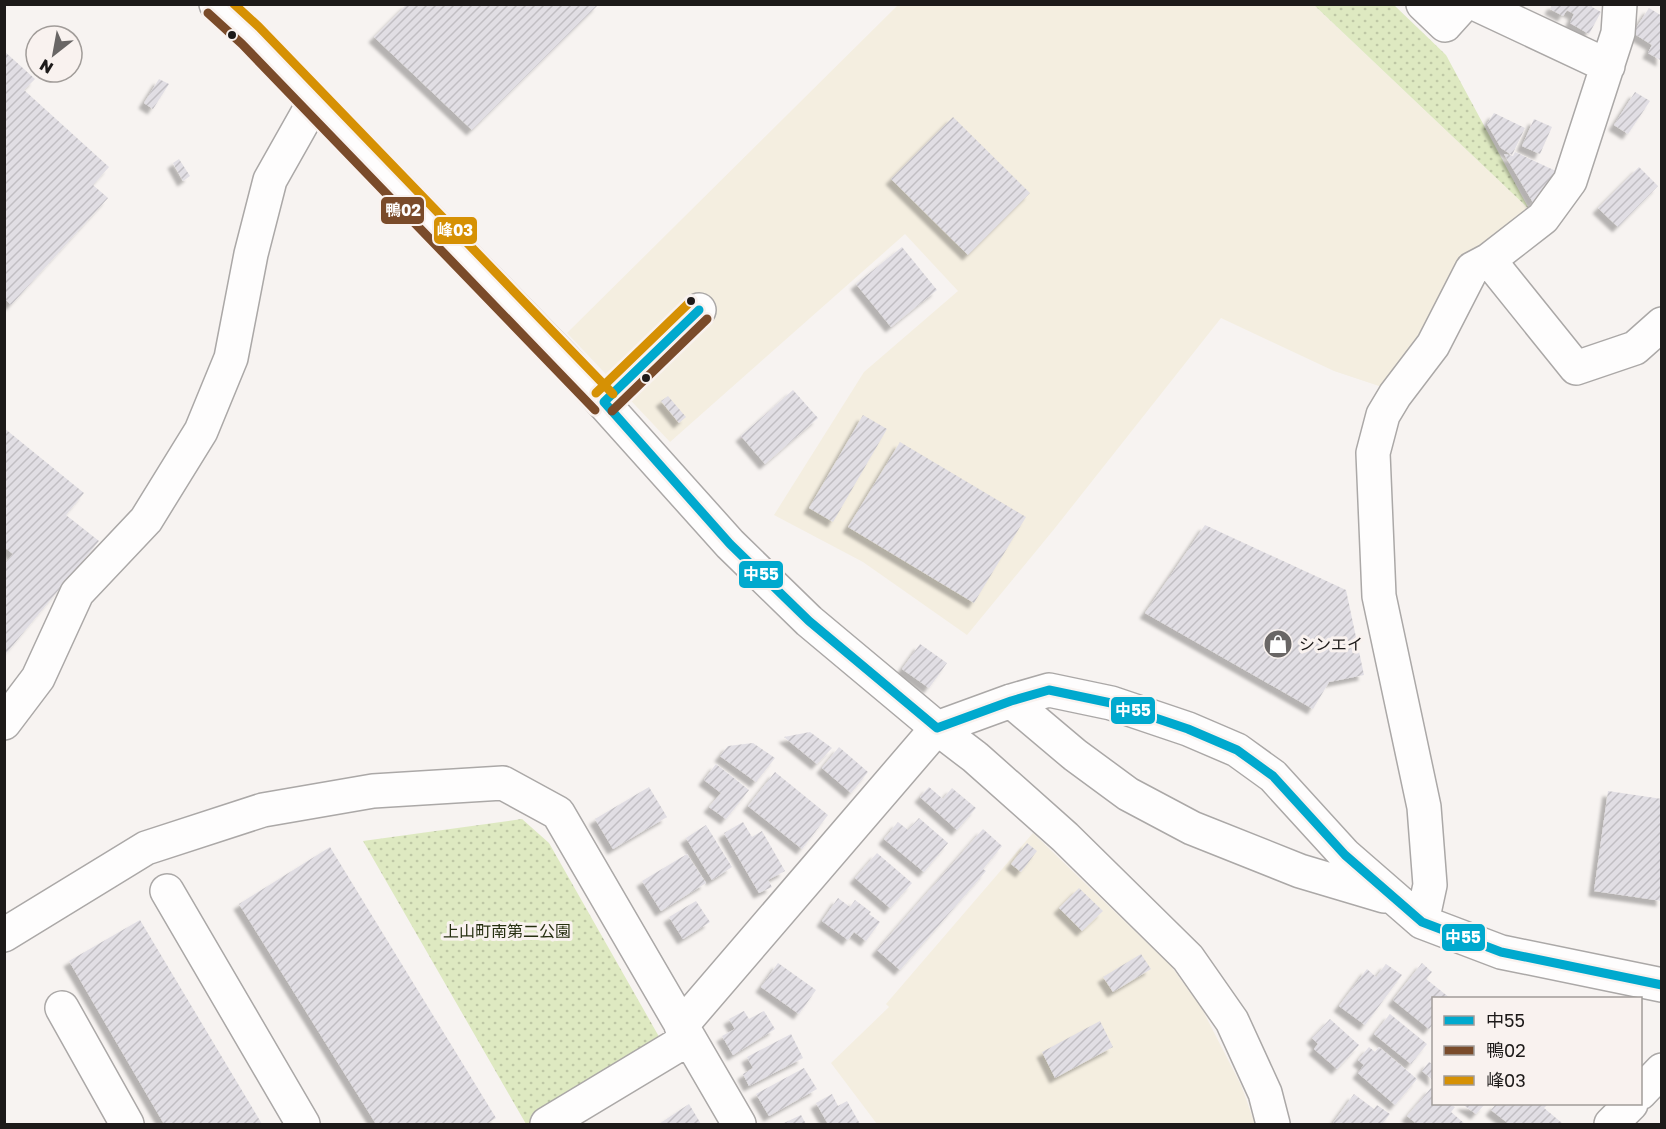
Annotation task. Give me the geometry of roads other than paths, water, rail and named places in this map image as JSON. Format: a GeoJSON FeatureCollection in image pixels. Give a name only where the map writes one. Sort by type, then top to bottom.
{"type":"FeatureCollection","features":[{"type":"Feature","properties":{"kind":"street"},"geometry":{"type":"LineString","coordinates":[[216,4],[249,35],[604,402],[730,544],[809,621],[975,757],[1065,837],[1188,958],[1232,1021],[1265,1093],[1273,1125]]}},
{"type":"Feature","properties":{"kind":"street"},"geometry":{"type":"LineString","coordinates":[[1423,4],[1445,25],[1464,4]]}},
{"type":"Feature","properties":{"kind":"street"},"geometry":{"type":"LineString","coordinates":[[1476,4],[1608,66]]}},
{"type":"Feature","properties":{"kind":"street"},"geometry":{"type":"LineString","coordinates":[[1422,922],[1430,885],[1424,807],[1379,596],[1373,453],[1383,415],[1395,395],[1433,345],[1472,269],[1490,260],[1543,218],[1570,181],[1618,33],[1620,4]]}},
{"type":"Feature","properties":{"kind":"street"},"geometry":{"type":"LineString","coordinates":[[4,723],[38,678],[77,593],[146,520],[201,431],[231,358],[251,254],[270,180],[314,102]]}},
{"type":"Feature","properties":{"kind":"street"},"geometry":{"type":"LineString","coordinates":[[1490,260],[1576,368],[1635,348],[1662,324]]}},
{"type":"Feature","properties":{"kind":"street"},"geometry":{"type":"LineString","coordinates":[[604,402],[699,310]]}},
{"type":"Feature","properties":{"kind":"street"},"geometry":{"type":"LineString","coordinates":[[547,1125],[684,1032],[937,728],[1049,690],[1111,703],[1188,729],[1237,750],[1273,776],[1345,855],[1422,922],[1501,952],[1662,985]]}},
{"type":"Feature","properties":{"kind":"street"},"geometry":{"type":"LineString","coordinates":[[1011,701],[1076,755],[1128,794],[1183,823],[1300,871],[1395,900]]}},
{"type":"Feature","properties":{"kind":"street"},"geometry":{"type":"LineString","coordinates":[[4,935],[146,848],[263,810],[373,790],[503,783],[558,813],[739,1125]]}},
{"type":"Feature","properties":{"kind":"street"},"geometry":{"type":"LineString","coordinates":[[168,891],[303,1125]]}},
{"type":"Feature","properties":{"kind":"street"},"geometry":{"type":"LineString","coordinates":[[62,1008],[127,1125]]}},
{"type":"Feature","properties":{"kind":"street"},"geometry":{"type":"LineString","coordinates":[[1642,1092],[1662,1070]]}},
{"type":"Feature","properties":{"kind":"street"},"geometry":{"type":"LineString","coordinates":[[1611,1125],[1630,1105]]}},
{"type":"Feature","properties":{"kind":"place","name":"シンエイ"},"geometry":{"type":"Point","coordinates":[1278,644]}},
{"type":"Feature","properties":{"kind":"park label","name":"上山町南第二公園"},"geometry":{"type":"Point","coordinates":[507,931]}}]}
